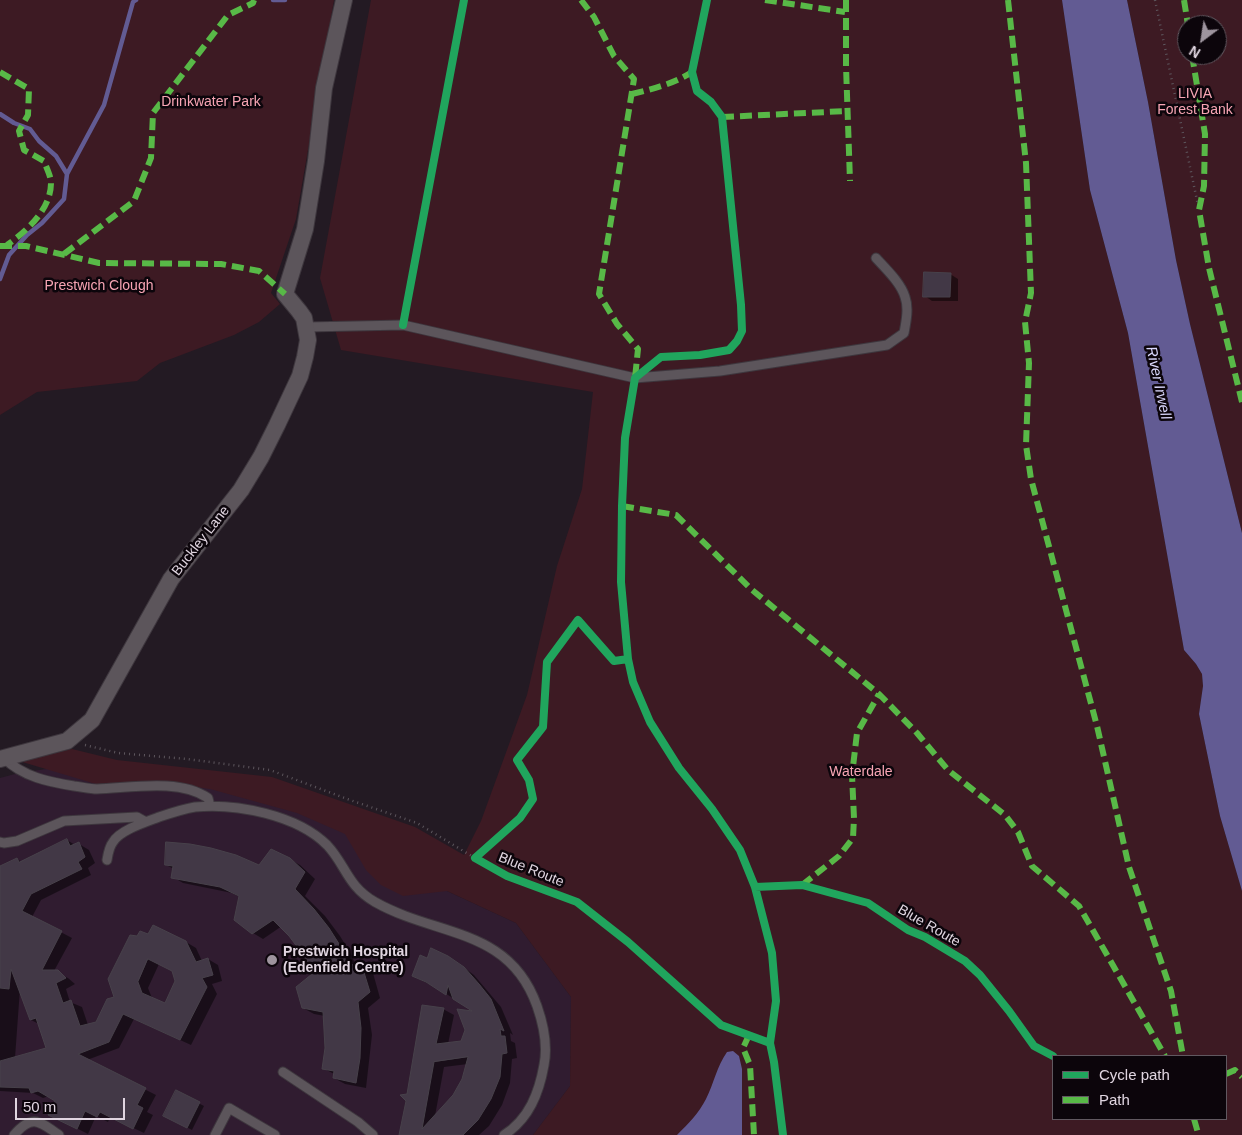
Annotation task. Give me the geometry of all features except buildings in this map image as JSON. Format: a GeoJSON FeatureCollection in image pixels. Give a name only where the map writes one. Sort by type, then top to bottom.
{"type":"FeatureCollection","features":[{"type":"Feature","properties":{"kind":"street"},"geometry":{"type":"LineString","coordinates":[[307,327],[300,310],[285,294],[305,228],[316,161],[324,88],[344,0]]}},
{"type":"Feature","properties":{"kind":"street","name":"Buckley Lane"},"geometry":{"type":"LineString","coordinates":[[67,741],[92,720],[171,579],[241,490],[261,458],[300,376],[306,357],[307,327]]}},
{"type":"Feature","properties":{"kind":"street"},"geometry":{"type":"LineString","coordinates":[[2,759],[67,741]]}},
{"type":"Feature","properties":{"kind":"lane"},"geometry":{"type":"LineString","coordinates":[[307,327],[403,324],[635,378],[720,371],[887,345],[904,333],[907,319],[906,297],[876,258]]}},
{"type":"Feature","properties":{"kind":"lane"},"geometry":{"type":"LineString","coordinates":[[2,759],[29,776],[49,782],[95,789],[158,786],[182,788],[208,798],[210,806]]}},
{"type":"Feature","properties":{"kind":"lane"},"geometry":{"type":"LineString","coordinates":[[107,860],[109,850],[116,838],[146,822],[184,810],[210,806],[246,809],[288,822],[326,844],[336,855],[350,880],[374,902],[416,921],[487,945],[511,962],[518,970],[535,1001],[542,1020],[545,1037],[545,1059],[538,1093],[530,1110],[504,1135]]}},
{"type":"Feature","properties":{"kind":"lane"},"geometry":{"type":"LineString","coordinates":[[0,842],[17,841],[64,821],[137,817],[146,822]]}},
{"type":"Feature","properties":{"kind":"lane"},"geometry":{"type":"LineString","coordinates":[[283,1072],[358,1122],[373,1135]]}},
{"type":"Feature","properties":{"kind":"lane"},"geometry":{"type":"LineString","coordinates":[[215,1135],[229,1108],[275,1135]]}},
{"type":"Feature","properties":{"kind":"lane"},"geometry":{"type":"LineString","coordinates":[[14,1135],[23,1126],[33,1121],[59,1135]]}},
{"type":"Feature","properties":{"kind":"path"},"geometry":{"type":"LineString","coordinates":[[1155,0],[1199,210]]}},
{"type":"Feature","properties":{"kind":"path"},"geometry":{"type":"LineString","coordinates":[[67,741],[118,753],[187,759],[270,770],[417,823],[478,856]]}},
{"type":"Feature","properties":{"kind":"shaded area","name":"Prestwich Hospital (Edenfield Centre)"},"geometry":{"type":"Polygon","coordinates":[[[64,766],[264,786],[447,891],[516,923],[571,997],[570,1086],[533,1135],[0,1135],[0,778],[64,766]]]}},
{"type":"Feature","properties":{"kind":"green space"},"geometry":{"type":"Polygon","coordinates":[[[0,0],[334,0],[296,219],[271,293],[280,304],[259,322],[234,335],[160,363],[137,381],[37,392],[0,415],[0,0]]]}},
{"type":"Feature","properties":{"kind":"green space","name":"Waterdale"},"geometry":{"type":"Polygon","coordinates":[[[371,0],[1062,0],[1090,190],[1128,333],[1184,650],[1202,674],[1203,686],[1199,714],[1220,816],[1242,891],[1242,1135],[533,1135],[570,1086],[571,997],[516,923],[447,891],[403,896],[381,885],[366,870],[345,834],[297,813],[210,789],[161,782],[96,784],[19,761],[72,749],[117,760],[272,777],[415,827],[464,855],[481,821],[527,695],[557,566],[582,489],[593,392],[341,350],[320,278],[371,0]]]}},
{"type":"Feature","properties":{"kind":"green space","name":"LIVIA Forest Bank"},"geometry":{"type":"Polygon","coordinates":[[[1127,0],[1242,0],[1242,533],[1190,324],[1176,260],[1148,102],[1127,0]]]}},
{"type":"Feature","properties":{"kind":"water","name":"River Irwell"},"geometry":{"type":"Polygon","coordinates":[[[1062,0],[1127,0],[1148,102],[1176,260],[1242,533],[1242,891],[1220,816],[1199,714],[1203,686],[1202,674],[1184,650],[1128,333],[1090,190],[1062,0]]]}},
{"type":"Feature","properties":{"kind":"water"},"geometry":{"type":"Polygon","coordinates":[[[733,1051],[739,1056],[742,1069],[742,1135],[677,1135],[700,1109],[724,1057],[727,1052],[733,1051]]]}},
{"type":"Feature","properties":{"kind":"waterway"},"geometry":{"type":"LineString","coordinates":[[0,279],[9,255],[64,199],[67,174],[104,105],[133,2],[136,0]]}},
{"type":"Feature","properties":{"kind":"waterway"},"geometry":{"type":"LineString","coordinates":[[273,0],[285,0]]}},
{"type":"Feature","properties":{"kind":"waterway"},"geometry":{"type":"LineString","coordinates":[[0,114],[14,123],[30,129],[39,141],[56,156],[67,174]]}},
{"type":"Feature","properties":{"kind":"marked path"},"geometry":{"type":"LineString","coordinates":[[64,254],[134,201],[151,158],[153,113],[228,15],[253,3],[254,0]]}},
{"type":"Feature","properties":{"kind":"marked path"},"geometry":{"type":"LineString","coordinates":[[581,0],[594,17],[614,56],[634,79],[599,294],[617,324],[638,349],[635,378]]}},
{"type":"Feature","properties":{"kind":"marked path"},"geometry":{"type":"LineString","coordinates":[[765,0],[845,12]]}},
{"type":"Feature","properties":{"kind":"marked path"},"geometry":{"type":"LineString","coordinates":[[846,0],[850,181]]}},
{"type":"Feature","properties":{"kind":"marked path"},"geometry":{"type":"LineString","coordinates":[[1008,0],[1026,163],[1031,293],[1025,322],[1029,363],[1026,445],[1031,479],[1097,726],[1129,867],[1171,991],[1183,1055]]}},
{"type":"Feature","properties":{"kind":"marked path"},"geometry":{"type":"LineString","coordinates":[[1184,0],[1186,15]]}},
{"type":"Feature","properties":{"kind":"marked path"},"geometry":{"type":"LineString","coordinates":[[1194,65],[1205,134],[1204,186],[1199,210],[1209,268],[1242,402]]}},
{"type":"Feature","properties":{"kind":"marked path"},"geometry":{"type":"LineString","coordinates":[[0,72],[29,89],[28,115],[19,131],[24,150],[44,161],[51,183],[50,193],[42,210],[30,226],[7,245]]}},
{"type":"Feature","properties":{"kind":"marked path"},"geometry":{"type":"LineString","coordinates":[[632,94],[670,83],[692,72]]}},
{"type":"Feature","properties":{"kind":"marked path"},"geometry":{"type":"LineString","coordinates":[[722,117],[848,111]]}},
{"type":"Feature","properties":{"kind":"marked path"},"geometry":{"type":"LineString","coordinates":[[0,246],[26,246],[99,263],[221,264],[259,271],[285,294]]}},
{"type":"Feature","properties":{"kind":"marked path"},"geometry":{"type":"LineString","coordinates":[[622,506],[676,515],[751,589],[879,694],[917,733],[948,770],[1005,815],[1018,832],[1032,866],[1079,906],[1164,1055]]}},
{"type":"Feature","properties":{"kind":"marked path"},"geometry":{"type":"LineString","coordinates":[[802,885],[839,856],[853,838],[852,775],[857,733],[879,694]]}},
{"type":"Feature","properties":{"kind":"marked path"},"geometry":{"type":"LineString","coordinates":[[749,1035],[743,1048],[750,1065],[754,1135]]}},
{"type":"Feature","properties":{"kind":"marked path"},"geometry":{"type":"LineString","coordinates":[[1227,1074],[1235,1070],[1242,1077]]}},
{"type":"Feature","properties":{"kind":"marked path"},"geometry":{"type":"LineString","coordinates":[[1194,1120],[1198,1133]]}},
{"type":"Feature","properties":{"kind":"cycle path"},"geometry":{"type":"LineString","coordinates":[[403,325],[464,0]]}},
{"type":"Feature","properties":{"kind":"cycle path"},"geometry":{"type":"LineString","coordinates":[[707,0],[692,72],[697,91],[711,102],[722,117],[742,331],[737,341],[729,350],[700,355],[661,357],[635,378],[625,438],[621,582],[628,659],[633,682],[650,722],[679,768],[712,809],[740,850],[755,887],[772,953],[776,1001],[770,1043],[783,1135]]}},
{"type":"Feature","properties":{"kind":"cycle path","name":"Blue Route"},"geometry":{"type":"LineString","coordinates":[[628,659],[614,661],[578,620],[547,662],[543,727],[517,760],[529,780],[533,799],[520,818],[475,858],[507,876],[577,902],[628,942],[721,1025],[770,1043]]}},
{"type":"Feature","properties":{"kind":"cycle path","name":"Blue Route"},"geometry":{"type":"LineString","coordinates":[[755,887],[802,885],[868,903],[908,930],[925,937],[965,961],[980,975],[1034,1046],[1052,1055]]}},
{"type":"Feature","properties":{"kind":"place","name":"Prestwich Hospital (Edenfield Centre)"},"geometry":{"type":"Point","coordinates":[272,960]}},
{"type":"Feature","properties":{"kind":"park label","name":"Drinkwater Park"},"geometry":{"type":"Point","coordinates":[211,102]}},
{"type":"Feature","properties":{"kind":"park label","name":"Prestwich Clough"},"geometry":{"type":"Point","coordinates":[99,286]}}]}
